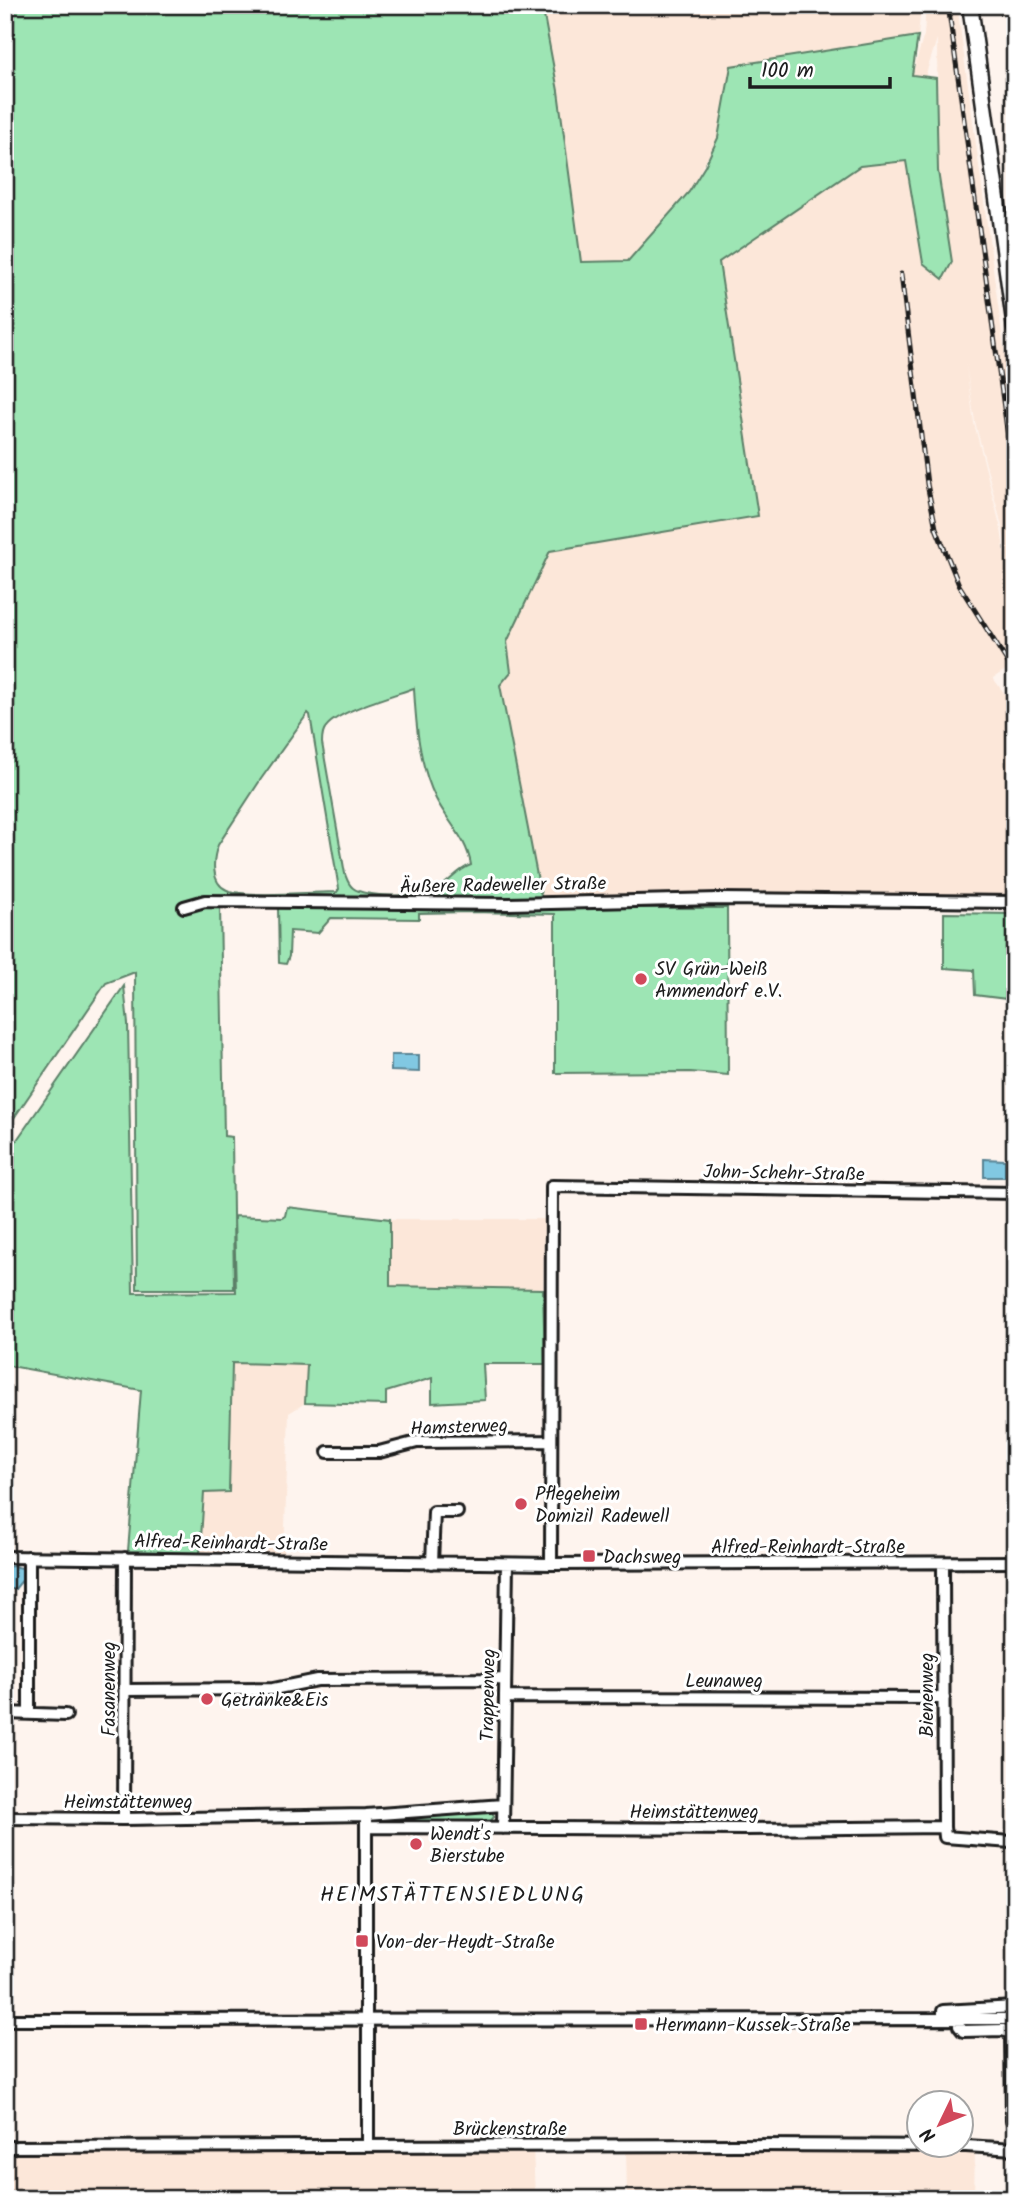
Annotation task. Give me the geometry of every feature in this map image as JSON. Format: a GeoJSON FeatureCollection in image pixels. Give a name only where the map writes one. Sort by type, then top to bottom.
{"type":"FeatureCollection","features":[{"type":"Feature","properties":{"kind":"main road"},"geometry":{"type":"LineString","coordinates":[[971,5],[1015,328]]}},
{"type":"Feature","properties":{"kind":"street","name":"Äußere Radeweller Straße"},"geometry":{"type":"LineString","coordinates":[[184,907],[205,901],[509,904],[719,899],[1015,902]]}},
{"type":"Feature","properties":{"kind":"street","name":"John-Schehr-Straße"},"geometry":{"type":"LineString","coordinates":[[551,1441],[552,1186],[1015,1193]]}},
{"type":"Feature","properties":{"kind":"street","name":"Hamsterweg"},"geometry":{"type":"LineString","coordinates":[[328,1452],[379,1452],[417,1442],[551,1441]]}},
{"type":"Feature","properties":{"kind":"street"},"geometry":{"type":"LineString","coordinates":[[551,1441],[551,1564]]}},
{"type":"Feature","properties":{"kind":"street"},"geometry":{"type":"LineString","coordinates":[[432,1563],[434,1512],[457,1512]]}},
{"type":"Feature","properties":{"kind":"street","name":"Alfred-Reinhardt-Straße"},"geometry":{"type":"LineString","coordinates":[[5,1557],[506,1564],[1015,1562]]}},
{"type":"Feature","properties":{"kind":"street"},"geometry":{"type":"LineString","coordinates":[[29,1557],[29,1713]]}},
{"type":"Feature","properties":{"kind":"street","name":"Fasanenweg"},"geometry":{"type":"LineString","coordinates":[[124,1819],[125,1558]]}},
{"type":"Feature","properties":{"kind":"street","name":"Bienenweg"},"geometry":{"type":"LineString","coordinates":[[943,1563],[944,1827]]}},
{"type":"Feature","properties":{"kind":"street","name":"Trappenweg"},"geometry":{"type":"LineString","coordinates":[[503,1828],[506,1564]]}},
{"type":"Feature","properties":{"kind":"street"},"geometry":{"type":"LineString","coordinates":[[125,1690],[273,1689],[317,1680],[504,1679]]}},
{"type":"Feature","properties":{"kind":"street","name":"Leunaweg"},"geometry":{"type":"LineString","coordinates":[[505,1698],[944,1698]]}},
{"type":"Feature","properties":{"kind":"street"},"geometry":{"type":"LineString","coordinates":[[5,1713],[66,1715]]}},
{"type":"Feature","properties":{"kind":"street","name":"Heimstättenweg"},"geometry":{"type":"LineString","coordinates":[[366,1821],[503,1805]]}},
{"type":"Feature","properties":{"kind":"street","name":"Heimstättenweg"},"geometry":{"type":"LineString","coordinates":[[5,1818],[366,1821],[503,1828],[944,1827],[945,1837],[1011,1842]]}},
{"type":"Feature","properties":{"kind":"street"},"geometry":{"type":"LineString","coordinates":[[366,1821],[368,2145]]}},
{"type":"Feature","properties":{"kind":"street"},"geometry":{"type":"LineString","coordinates":[[943,2018],[943,2011],[1015,2007]]}},
{"type":"Feature","properties":{"kind":"street"},"geometry":{"type":"LineString","coordinates":[[959,2019],[959,2026],[963,2031],[1003,2030],[1011,2033],[1012,2120]]}},
{"type":"Feature","properties":{"kind":"street"},"geometry":{"type":"LineString","coordinates":[[5,2020],[1015,2019]]}},
{"type":"Feature","properties":{"kind":"street","name":"Brückenstraße"},"geometry":{"type":"LineString","coordinates":[[5,2147],[966,2146],[1015,2149]]}},
{"type":"Feature","properties":{"kind":"shaded area"},"geometry":{"type":"Polygon","coordinates":[[[542,5],[921,5],[918,36],[731,66],[718,138],[689,192],[628,261],[581,262],[558,91],[542,5]]]}},
{"type":"Feature","properties":{"kind":"shaded area"},"geometry":{"type":"Polygon","coordinates":[[[926,5],[957,5],[1015,429],[1015,610],[1003,530],[975,422],[966,365],[974,423],[1001,529],[1015,623],[1015,664],[993,678],[1015,708],[1015,903],[542,902],[500,684],[511,672],[507,642],[550,551],[758,516],[719,262],[860,166],[906,161],[923,263],[951,261],[938,171],[937,39],[924,80],[912,75],[924,35],[926,5]]]}},
{"type":"Feature","properties":{"kind":"shaded area"},"geometry":{"type":"Polygon","coordinates":[[[390,1219],[544,1219],[543,1289],[390,1286],[390,1219]]]}},
{"type":"Feature","properties":{"kind":"shaded area"},"geometry":{"type":"Polygon","coordinates":[[[232,1363],[307,1365],[305,1403],[289,1413],[284,1555],[200,1553],[204,1493],[229,1491],[232,1363]]]}},
{"type":"Feature","properties":{"kind":"shaded area"},"geometry":{"type":"Polygon","coordinates":[[[626,2145],[904,2149],[904,2158],[974,2158],[975,2150],[974,2199],[627,2199],[626,2145]]]}},
{"type":"Feature","properties":{"kind":"shaded area"},"geometry":{"type":"Polygon","coordinates":[[[533,2146],[535,2199],[5,2199],[5,2147],[533,2146]]]}},
{"type":"Feature","properties":{"kind":"green space"},"geometry":{"type":"Polygon","coordinates":[[[5,5],[542,5],[558,91],[581,262],[628,261],[689,192],[718,138],[731,66],[918,36],[912,75],[936,78],[938,171],[952,262],[943,279],[923,263],[906,161],[860,166],[719,262],[758,516],[550,551],[507,642],[511,672],[500,685],[542,901],[556,908],[727,908],[728,1075],[690,1072],[555,1073],[555,914],[472,912],[419,913],[419,919],[331,918],[318,933],[290,931],[286,964],[279,963],[278,907],[220,906],[224,1136],[232,1137],[234,1289],[137,1289],[135,972],[106,983],[5,1131],[5,5]],[[414,688],[342,715],[332,721],[323,733],[322,743],[345,874],[351,886],[369,894],[428,892],[440,887],[471,865],[466,847],[430,786],[417,731],[414,688]],[[308,713],[218,845],[214,863],[215,876],[227,890],[264,894],[337,892],[339,889],[308,713]]]}},
{"type":"Feature","properties":{"kind":"green space"},"geometry":{"type":"Polygon","coordinates":[[[944,913],[1015,914],[1015,1000],[975,995],[974,970],[944,968],[944,913]]]}},
{"type":"Feature","properties":{"kind":"green space"},"geometry":{"type":"Polygon","coordinates":[[[124,986],[128,1024],[133,1293],[236,1292],[234,1216],[282,1218],[287,1207],[390,1219],[390,1286],[543,1289],[545,1364],[483,1364],[485,1400],[432,1403],[432,1378],[386,1392],[386,1405],[305,1403],[307,1365],[232,1363],[229,1492],[204,1493],[200,1553],[128,1551],[141,1390],[5,1365],[5,1157],[124,986]]]}},
{"type":"Feature","properties":{"kind":"green space"},"geometry":{"type":"Polygon","coordinates":[[[485,1809],[492,1811],[494,1817],[488,1824],[376,1823],[377,1820],[485,1809]]]}},
{"type":"Feature","properties":{"kind":"water"},"geometry":{"type":"Polygon","coordinates":[[[391,1055],[419,1055],[419,1072],[391,1071],[391,1055]]]}},
{"type":"Feature","properties":{"kind":"water"},"geometry":{"type":"Polygon","coordinates":[[[984,1159],[1005,1160],[1005,1177],[984,1177],[984,1159]]]}},
{"type":"Feature","properties":{"kind":"water"},"geometry":{"type":"Polygon","coordinates":[[[5,1567],[22,1568],[24,1578],[15,1589],[5,1589],[5,1567]]]}},
{"type":"Feature","properties":{"kind":"railway"},"geometry":{"type":"LineString","coordinates":[[948,5],[1015,487]]}},
{"type":"Feature","properties":{"kind":"railway"},"geometry":{"type":"LineString","coordinates":[[901,274],[927,484],[936,528],[959,585],[1015,674]]}},
{"type":"Feature","properties":{"kind":"railway"},"geometry":{"type":"LineString","coordinates":[[5,2198],[145,2198]]}},
{"type":"Feature","properties":{"kind":"place","name":"SV Grün-Weiß Ammendorf e.V."},"geometry":{"type":"Point","coordinates":[641,979]}},
{"type":"Feature","properties":{"kind":"place","name":"Pflegeheim Domizil Radewell"},"geometry":{"type":"Point","coordinates":[521,1504]}},
{"type":"Feature","properties":{"kind":"place","name":"Dachsweg"},"geometry":{"type":"Point","coordinates":[589,1556]}},
{"type":"Feature","properties":{"kind":"place","name":"Getränke&Eis"},"geometry":{"type":"Point","coordinates":[207,1699]}},
{"type":"Feature","properties":{"kind":"place","name":"Wendt's Bierstube"},"geometry":{"type":"Point","coordinates":[416,1844]}},
{"type":"Feature","properties":{"kind":"place","name":"Von-der-Heydt-Straße"},"geometry":{"type":"Point","coordinates":[362,1941]}},
{"type":"Feature","properties":{"kind":"place","name":"Hermann-Kussek-Straße"},"geometry":{"type":"Point","coordinates":[641,2024]}},
{"type":"Feature","properties":{"kind":"district","name":"HEIMSTÄTTENSIEDLUNG"},"geometry":{"type":"Point","coordinates":[453,1894]}}]}
